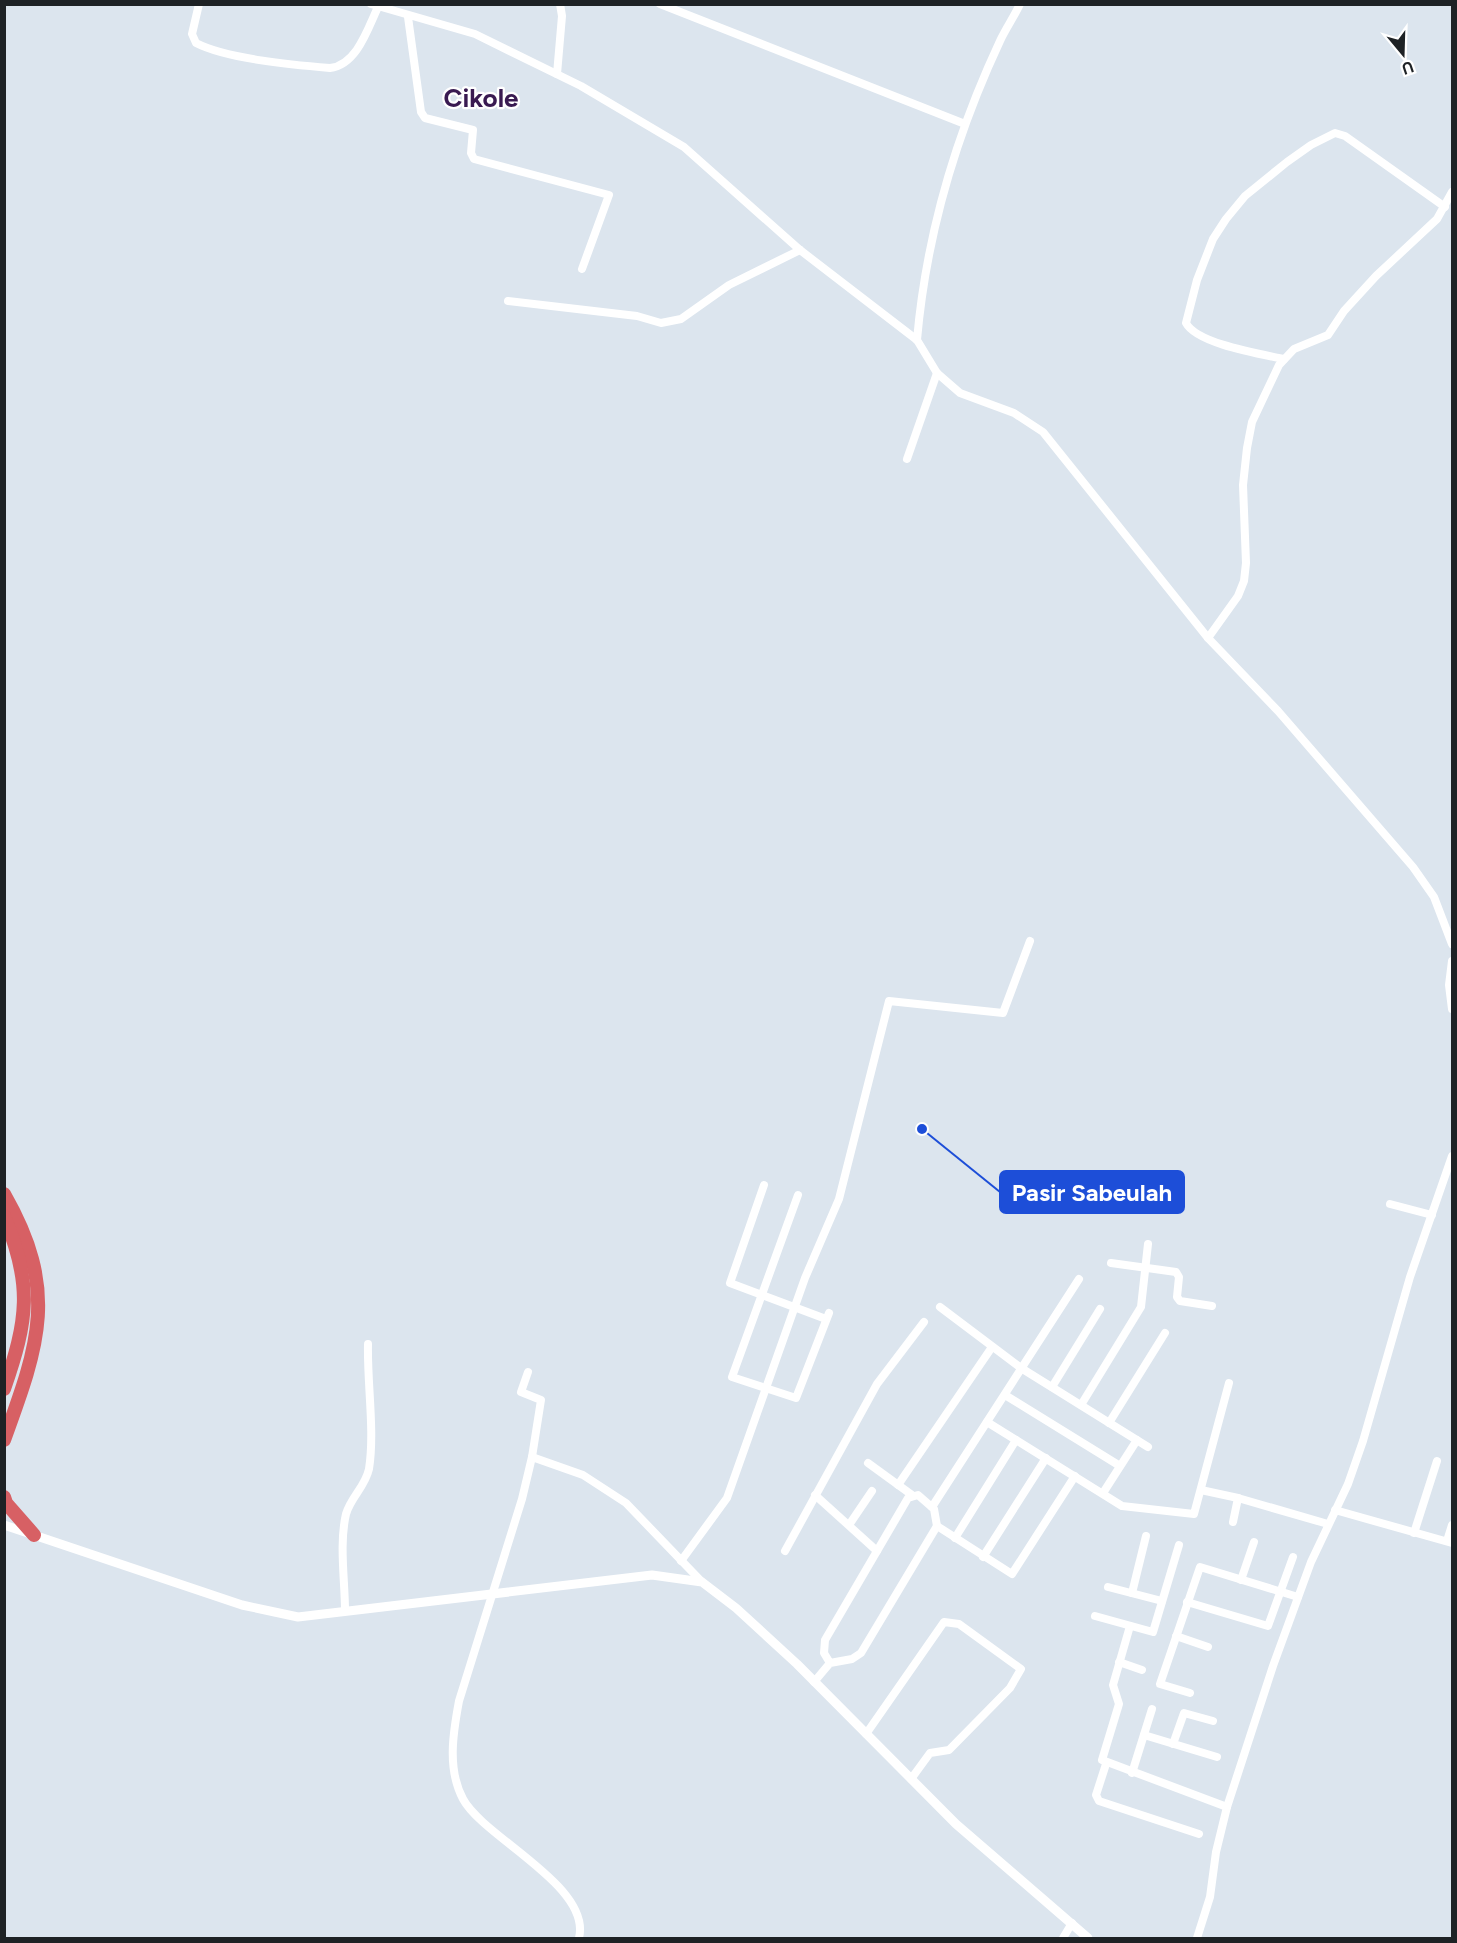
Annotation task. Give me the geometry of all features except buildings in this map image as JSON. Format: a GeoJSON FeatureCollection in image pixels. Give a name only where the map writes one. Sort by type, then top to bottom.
{"type":"FeatureCollection","features":[{"type":"Feature","properties":{"kind":"highway"},"geometry":{"type":"LineString","coordinates":[[4,1194],[27,1240],[36,1271],[39,1304],[32,1365],[4,1440]]}},
{"type":"Feature","properties":{"kind":"highway"},"geometry":{"type":"LineString","coordinates":[[4,1216],[23,1271],[26,1302],[22,1333],[4,1389]]}},
{"type":"Feature","properties":{"kind":"highway"},"geometry":{"type":"LineString","coordinates":[[4,1497],[6,1503],[34,1535]]}},
{"type":"Feature","properties":{"kind":"street"},"geometry":{"type":"LineString","coordinates":[[199,4],[192,34],[195,43],[237,55],[330,68],[341,66],[354,52],[366,34],[375,6],[394,8],[408,17],[475,34],[557,74],[684,147],[800,250],[917,340],[937,374],[960,393],[1014,413],[1043,432],[1208,638],[1318,755],[1413,867],[1434,897],[1452,944]]}},
{"type":"Feature","properties":{"kind":"street"},"geometry":{"type":"LineString","coordinates":[[557,74],[562,16],[560,4]]}},
{"type":"Feature","properties":{"kind":"street"},"geometry":{"type":"LineString","coordinates":[[660,4],[965,124]]}},
{"type":"Feature","properties":{"kind":"street"},"geometry":{"type":"LineString","coordinates":[[917,340],[932,237],[965,124],[1001,40],[1020,4]]}},
{"type":"Feature","properties":{"kind":"street"},"geometry":{"type":"LineString","coordinates":[[408,17],[423,115],[473,130],[471,153],[474,159],[609,195],[582,269]]}},
{"type":"Feature","properties":{"kind":"street"},"geometry":{"type":"LineString","coordinates":[[1284,359],[1234,348],[1196,333],[1186,323],[1197,280],[1213,240],[1245,196],[1311,145],[1335,133],[1345,136],[1445,207]]}},
{"type":"Feature","properties":{"kind":"street"},"geometry":{"type":"LineString","coordinates":[[1208,638],[1238,596],[1244,580],[1246,563],[1243,485],[1247,448],[1252,422],[1284,359],[1302,345],[1328,335],[1344,310],[1392,260],[1437,219],[1452,192]]}},
{"type":"Feature","properties":{"kind":"street"},"geometry":{"type":"LineString","coordinates":[[508,301],[637,316],[661,323],[681,319],[729,285],[800,250]]}},
{"type":"Feature","properties":{"kind":"street"},"geometry":{"type":"LineString","coordinates":[[907,459],[937,374]]}},
{"type":"Feature","properties":{"kind":"street"},"geometry":{"type":"LineString","coordinates":[[681,1561],[727,1498],[794,1307],[839,1199],[889,1001],[1003,1013],[1030,941]]}},
{"type":"Feature","properties":{"kind":"street"},"geometry":{"type":"LineString","coordinates":[[1452,962],[1449,985],[1452,1009]]}},
{"type":"Feature","properties":{"kind":"street"},"geometry":{"type":"LineString","coordinates":[[1197,1938],[1210,1897],[1216,1852],[1227,1807],[1298,1597],[1328,1524],[1348,1484],[1363,1441],[1410,1277],[1452,1156]]}},
{"type":"Feature","properties":{"kind":"street"},"geometry":{"type":"LineString","coordinates":[[764,1185],[730,1283],[762,1295],[794,1307],[827,1316],[796,1398],[732,1377],[762,1295],[798,1195]]}},
{"type":"Feature","properties":{"kind":"street"},"geometry":{"type":"LineString","coordinates":[[1390,1204],[1432,1215]]}},
{"type":"Feature","properties":{"kind":"street"},"geometry":{"type":"LineString","coordinates":[[1081,1405],[1141,1307],[1148,1244]]}},
{"type":"Feature","properties":{"kind":"street"},"geometry":{"type":"LineString","coordinates":[[1111,1263],[1176,1272],[1179,1276],[1177,1297],[1182,1302],[1212,1306]]}},
{"type":"Feature","properties":{"kind":"street"},"geometry":{"type":"LineString","coordinates":[[932,1507],[1079,1279]]}},
{"type":"Feature","properties":{"kind":"street"},"geometry":{"type":"LineString","coordinates":[[940,1307],[1021,1368],[1148,1447]]}},
{"type":"Feature","properties":{"kind":"street"},"geometry":{"type":"LineString","coordinates":[[1052,1388],[1100,1309]]}},
{"type":"Feature","properties":{"kind":"street"},"geometry":{"type":"LineString","coordinates":[[785,1551],[877,1384],[924,1322]]}},
{"type":"Feature","properties":{"kind":"street"},"geometry":{"type":"LineString","coordinates":[[1109,1423],[1165,1333]]}},
{"type":"Feature","properties":{"kind":"street"},"geometry":{"type":"LineString","coordinates":[[345,1611],[346,1515],[351,1502],[365,1484],[369,1467],[371,1392],[368,1344]]}},
{"type":"Feature","properties":{"kind":"street"},"geometry":{"type":"LineString","coordinates":[[898,1485],[992,1347]]}},
{"type":"Feature","properties":{"kind":"street"},"geometry":{"type":"LineString","coordinates":[[528,1372],[521,1392],[541,1400],[532,1457],[459,1701],[454,1727],[452,1767],[462,1798],[473,1814],[538,1865],[570,1903],[577,1917],[579,1938]]}},
{"type":"Feature","properties":{"kind":"street"},"geometry":{"type":"LineString","coordinates":[[987,1422],[1122,1506],[1131,1509],[1194,1515],[1229,1383]]}},
{"type":"Feature","properties":{"kind":"street"},"geometry":{"type":"LineString","coordinates":[[1005,1395],[1120,1466]]}},
{"type":"Feature","properties":{"kind":"street"},"geometry":{"type":"LineString","coordinates":[[955,1538],[1016,1440]]}},
{"type":"Feature","properties":{"kind":"street"},"geometry":{"type":"LineString","coordinates":[[1103,1493],[1137,1440]]}},
{"type":"Feature","properties":{"kind":"street"},"geometry":{"type":"LineString","coordinates":[[532,1457],[584,1475],[626,1503],[702,1582],[736,1608],[814,1682],[956,1824],[1088,1938]]}},
{"type":"Feature","properties":{"kind":"street"},"geometry":{"type":"LineString","coordinates":[[983,1557],[1046,1458]]}},
{"type":"Feature","properties":{"kind":"street"},"geometry":{"type":"LineString","coordinates":[[1414,1533],[1437,1461]]}},
{"type":"Feature","properties":{"kind":"street"},"geometry":{"type":"LineString","coordinates":[[814,1682],[830,1663],[852,1659],[861,1653],[937,1526],[936,1514],[932,1507],[918,1495],[912,1495],[868,1463]]}},
{"type":"Feature","properties":{"kind":"street"},"geometry":{"type":"LineString","coordinates":[[937,1526],[1012,1574],[1075,1476]]}},
{"type":"Feature","properties":{"kind":"street"},"geometry":{"type":"LineString","coordinates":[[1201,1490],[1238,1498],[1328,1524]]}},
{"type":"Feature","properties":{"kind":"street"},"geometry":{"type":"LineString","coordinates":[[849,1525],[872,1491]]}},
{"type":"Feature","properties":{"kind":"street"},"geometry":{"type":"LineString","coordinates":[[815,1495],[877,1551]]}},
{"type":"Feature","properties":{"kind":"street"},"geometry":{"type":"LineString","coordinates":[[830,1663],[825,1653],[825,1640],[912,1495]]}},
{"type":"Feature","properties":{"kind":"street"},"geometry":{"type":"LineString","coordinates":[[1233,1522],[1238,1498]]}},
{"type":"Feature","properties":{"kind":"street"},"geometry":{"type":"LineString","coordinates":[[1335,1510],[1450,1542],[1452,1525]]}},
{"type":"Feature","properties":{"kind":"street"},"geometry":{"type":"LineString","coordinates":[[4,1525],[242,1605],[298,1617],[652,1575],[702,1582]]}},
{"type":"Feature","properties":{"kind":"street"},"geometry":{"type":"LineString","coordinates":[[1132,1593],[1146,1536]]}},
{"type":"Feature","properties":{"kind":"street"},"geometry":{"type":"LineString","coordinates":[[1241,1580],[1254,1542]]}},
{"type":"Feature","properties":{"kind":"street"},"geometry":{"type":"LineString","coordinates":[[1095,1616],[1153,1632],[1179,1545]]}},
{"type":"Feature","properties":{"kind":"street"},"geometry":{"type":"LineString","coordinates":[[1187,1602],[1268,1626],[1293,1557]]}},
{"type":"Feature","properties":{"kind":"street"},"geometry":{"type":"LineString","coordinates":[[1190,1693],[1160,1684],[1200,1567],[1298,1597]]}},
{"type":"Feature","properties":{"kind":"street"},"geometry":{"type":"LineString","coordinates":[[1108,1587],[1162,1601]]}},
{"type":"Feature","properties":{"kind":"street"},"geometry":{"type":"LineString","coordinates":[[866,1734],[944,1622],[959,1624],[1021,1669],[1010,1688],[949,1750],[930,1753],[911,1779]]}},
{"type":"Feature","properties":{"kind":"street"},"geometry":{"type":"LineString","coordinates":[[1130,1626],[1113,1689],[1119,1704],[1102,1756],[1106,1764],[1227,1807]]}},
{"type":"Feature","properties":{"kind":"street"},"geometry":{"type":"LineString","coordinates":[[1176,1636],[1208,1647]]}},
{"type":"Feature","properties":{"kind":"street"},"geometry":{"type":"LineString","coordinates":[[1119,1662],[1142,1670]]}},
{"type":"Feature","properties":{"kind":"street"},"geometry":{"type":"LineString","coordinates":[[1132,1773],[1152,1709]]}},
{"type":"Feature","properties":{"kind":"street"},"geometry":{"type":"LineString","coordinates":[[1173,1744],[1184,1713],[1212,1721]]}},
{"type":"Feature","properties":{"kind":"street"},"geometry":{"type":"LineString","coordinates":[[1144,1735],[1218,1757]]}},
{"type":"Feature","properties":{"kind":"street"},"geometry":{"type":"LineString","coordinates":[[1106,1764],[1096,1795],[1099,1802],[1199,1834]]}},
{"type":"Feature","properties":{"kind":"street"},"geometry":{"type":"LineString","coordinates":[[1063,1938],[1072,1923]]}},
{"type":"Feature","properties":{"kind":"place","name":"Pasir Sabeulah"},"geometry":{"type":"Point","coordinates":[922,1129]}},
{"type":"Feature","properties":{"kind":"district","name":"Cikole"},"geometry":{"type":"Point","coordinates":[481,98]}}]}
